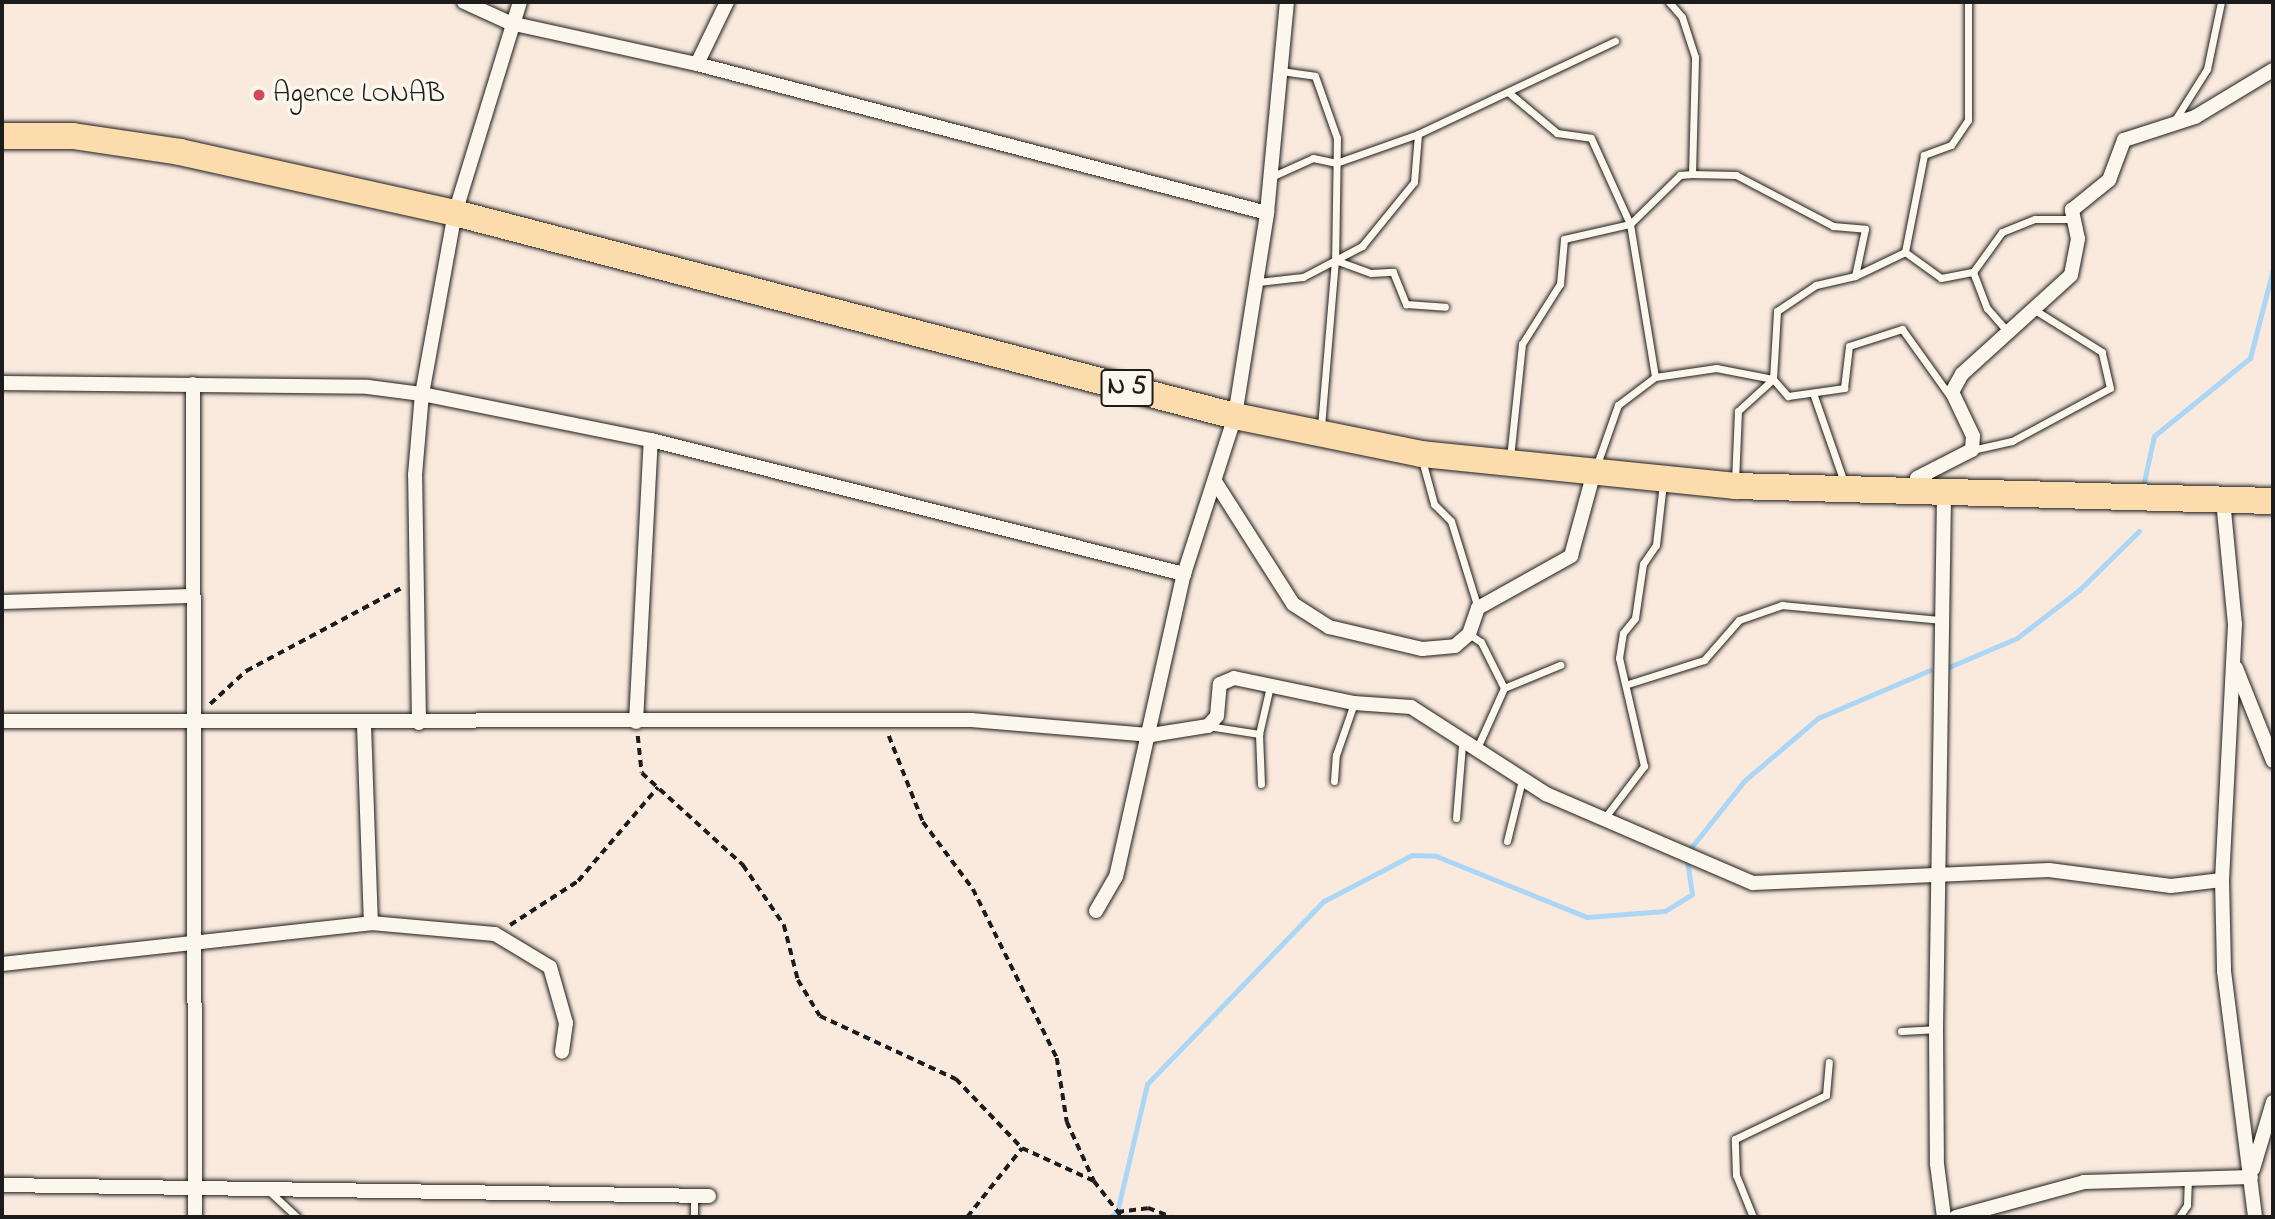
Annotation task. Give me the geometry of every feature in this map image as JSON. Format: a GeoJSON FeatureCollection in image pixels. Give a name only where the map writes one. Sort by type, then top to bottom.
{"type":"FeatureCollection","features":[{"type":"Feature","properties":{"kind":"highway","name":"N 5"},"geometry":{"type":"LineString","coordinates":[[2,136],[73,136],[180,152],[455,213],[1235,416],[1321,437],[1421,454],[1735,486],[1846,489],[1932,496],[2273,501]]}},
{"type":"Feature","properties":{"kind":"street"},"geometry":{"type":"LineString","coordinates":[[464,2],[489,5],[510,23],[697,64],[1267,213]]}},
{"type":"Feature","properties":{"kind":"street"},"geometry":{"type":"LineString","coordinates":[[419,723],[415,475],[422,394],[455,213],[510,23],[520,2]]}},
{"type":"Feature","properties":{"kind":"street"},"geometry":{"type":"LineString","coordinates":[[697,64],[725,2]]}},
{"type":"Feature","properties":{"kind":"street"},"geometry":{"type":"LineString","coordinates":[[1096,911],[1116,877],[1151,735],[1184,574],[1216,483],[1235,416],[1267,213],[1287,2]]}},
{"type":"Feature","properties":{"kind":"street"},"geometry":{"type":"LineString","coordinates":[[1944,1217],[1937,1164],[1936,1029],[1941,877],[1941,620],[1932,496],[1917,478],[1972,450],[1973,436],[1952,400],[1962,374],[2038,312],[2071,275],[2078,239],[2071,219],[2077,204],[2109,180],[2124,140],[2171,125],[2273,70]]}},
{"type":"Feature","properties":{"kind":"street"},"geometry":{"type":"LineString","coordinates":[[2,383],[193,384],[422,394],[651,440],[1184,574]]}},
{"type":"Feature","properties":{"kind":"street"},"geometry":{"type":"LineString","coordinates":[[193,384],[191,722],[195,1217]]}},
{"type":"Feature","properties":{"kind":"street"},"geometry":{"type":"LineString","coordinates":[[636,722],[651,440]]}},
{"type":"Feature","properties":{"kind":"street"},"geometry":{"type":"LineString","coordinates":[[1216,483],[1293,604],[1329,627],[1422,649],[1455,646],[1469,634],[1478,608],[1571,556],[1594,472]]}},
{"type":"Feature","properties":{"kind":"street"},"geometry":{"type":"LineString","coordinates":[[2223,500],[2234,662],[2222,880],[2224,971],[2255,1217]]}},
{"type":"Feature","properties":{"kind":"street"},"geometry":{"type":"LineString","coordinates":[[2,602],[191,596]]}},
{"type":"Feature","properties":{"kind":"street"},"geometry":{"type":"LineString","coordinates":[[2234,662],[2273,761]]}},
{"type":"Feature","properties":{"kind":"street"},"geometry":{"type":"LineString","coordinates":[[2,721],[364,725],[971,720],[1151,735],[1208,726],[1217,716],[1220,684],[1234,678],[1354,703],[1411,707],[1468,748],[1522,780],[1754,883],[1941,877],[2049,870],[2171,886],[2222,880]]}},
{"type":"Feature","properties":{"kind":"street"},"geometry":{"type":"LineString","coordinates":[[364,725],[371,923]]}},
{"type":"Feature","properties":{"kind":"street"},"geometry":{"type":"LineString","coordinates":[[2,964],[193,939],[371,923],[495,934],[550,967],[566,1023],[562,1052]]}},
{"type":"Feature","properties":{"kind":"street"},"geometry":{"type":"LineString","coordinates":[[2251,1177],[2273,1102]]}},
{"type":"Feature","properties":{"kind":"street"},"geometry":{"type":"LineString","coordinates":[[1956,1217],[2084,1182],[2251,1177]]}},
{"type":"Feature","properties":{"kind":"street"},"geometry":{"type":"LineString","coordinates":[[2,1185],[701,1196]]}},
{"type":"Feature","properties":{"kind":"lane"},"geometry":{"type":"LineString","coordinates":[[1669,2],[1682,17],[1695,57],[1692,174]]}},
{"type":"Feature","properties":{"kind":"lane"},"geometry":{"type":"LineString","coordinates":[[1905,252],[1924,155],[1951,145],[1968,120],[1968,2]]}},
{"type":"Feature","properties":{"kind":"lane"},"geometry":{"type":"LineString","coordinates":[[2171,125],[2207,69],[2221,2]]}},
{"type":"Feature","properties":{"kind":"lane"},"geometry":{"type":"LineString","coordinates":[[1270,177],[1313,158],[1336,163],[1418,134],[1615,41]]}},
{"type":"Feature","properties":{"kind":"lane"},"geometry":{"type":"LineString","coordinates":[[1280,71],[1315,76],[1337,138],[1335,260],[1321,437]]}},
{"type":"Feature","properties":{"kind":"lane"},"geometry":{"type":"LineString","coordinates":[[1508,92],[1557,133],[1591,138],[1630,224],[1655,377]]}},
{"type":"Feature","properties":{"kind":"lane"},"geometry":{"type":"LineString","coordinates":[[1258,282],[1303,277],[1362,246],[1414,182],[1418,134]]}},
{"type":"Feature","properties":{"kind":"lane"},"geometry":{"type":"LineString","coordinates":[[1509,462],[1522,344],[1560,284],[1564,239],[1630,224],[1680,175],[1736,175],[1833,226],[1865,229],[1854,276]]}},
{"type":"Feature","properties":{"kind":"lane"},"geometry":{"type":"LineString","coordinates":[[1905,252],[1941,278],[1973,272],[2002,232],[2035,219],[2071,219]]}},
{"type":"Feature","properties":{"kind":"lane"},"geometry":{"type":"LineString","coordinates":[[1735,486],[1738,411],[1773,379],[1777,311],[1816,285],[1854,276],[1905,252]]}},
{"type":"Feature","properties":{"kind":"lane"},"geometry":{"type":"LineString","coordinates":[[1335,260],[1371,273],[1393,272],[1406,304],[1445,307]]}},
{"type":"Feature","properties":{"kind":"lane"},"geometry":{"type":"LineString","coordinates":[[1973,272],[1987,308],[2011,334]]}},
{"type":"Feature","properties":{"kind":"lane"},"geometry":{"type":"LineString","coordinates":[[1972,450],[2012,441],[2110,388],[2102,352],[2038,312]]}},
{"type":"Feature","properties":{"kind":"lane"},"geometry":{"type":"LineString","coordinates":[[1594,472],[1618,405],[1655,377],[1716,368],[1773,379],[1788,396],[1844,388],[1849,346],[1902,329],[1952,400]]}},
{"type":"Feature","properties":{"kind":"lane"},"geometry":{"type":"LineString","coordinates":[[1812,393],[1846,489]]}},
{"type":"Feature","properties":{"kind":"lane"},"geometry":{"type":"LineString","coordinates":[[1421,454],[1434,504],[1451,521],[1478,608]]}},
{"type":"Feature","properties":{"kind":"lane"},"geometry":{"type":"LineString","coordinates":[[1606,816],[1644,766],[1628,684],[1619,658],[1623,633],[1635,618],[1643,564],[1656,545],[1663,479]]}},
{"type":"Feature","properties":{"kind":"lane"},"geometry":{"type":"LineString","coordinates":[[1628,684],[1704,660],[1739,620],[1782,606],[1941,620]]}},
{"type":"Feature","properties":{"kind":"lane"},"geometry":{"type":"LineString","coordinates":[[1469,634],[1480,642],[1504,688]]}},
{"type":"Feature","properties":{"kind":"lane"},"geometry":{"type":"LineString","coordinates":[[1456,818],[1468,748],[1504,688],[1560,665]]}},
{"type":"Feature","properties":{"kind":"lane"},"geometry":{"type":"LineString","coordinates":[[1261,784],[1259,734],[1270,686]]}},
{"type":"Feature","properties":{"kind":"lane"},"geometry":{"type":"LineString","coordinates":[[1334,781],[1336,755],[1354,703]]}},
{"type":"Feature","properties":{"kind":"lane"},"geometry":{"type":"LineString","coordinates":[[1208,726],[1259,734]]}},
{"type":"Feature","properties":{"kind":"lane"},"geometry":{"type":"LineString","coordinates":[[1507,841],[1522,780]]}},
{"type":"Feature","properties":{"kind":"lane"},"geometry":{"type":"LineString","coordinates":[[1901,1031],[1936,1029]]}},
{"type":"Feature","properties":{"kind":"lane"},"geometry":{"type":"LineString","coordinates":[[1753,1217],[1736,1175],[1735,1139],[1826,1095],[1829,1062]]}},
{"type":"Feature","properties":{"kind":"lane"},"geometry":{"type":"LineString","coordinates":[[2179,1217],[2188,1205],[2188,1179]]}},
{"type":"Feature","properties":{"kind":"lane"},"geometry":{"type":"LineString","coordinates":[[268,1190],[297,1217]]}},
{"type":"Feature","properties":{"kind":"lane"},"geometry":{"type":"LineString","coordinates":[[694,1217],[701,1196]]}},
{"type":"Feature","properties":{"kind":"path"},"geometry":{"type":"LineString","coordinates":[[191,722],[246,671],[417,579]]}},
{"type":"Feature","properties":{"kind":"path"},"geometry":{"type":"LineString","coordinates":[[883,721],[923,822],[973,889],[1057,1058],[1067,1122],[1094,1181],[1122,1217]]}},
{"type":"Feature","properties":{"kind":"path"},"geometry":{"type":"LineString","coordinates":[[636,722],[642,773],[743,865],[784,925],[798,980],[820,1016],[956,1079],[1022,1148],[1094,1181]]}},
{"type":"Feature","properties":{"kind":"path"},"geometry":{"type":"LineString","coordinates":[[495,934],[578,880],[658,787]]}},
{"type":"Feature","properties":{"kind":"path"},"geometry":{"type":"LineString","coordinates":[[967,1217],[1022,1148]]}},
{"type":"Feature","properties":{"kind":"path"},"geometry":{"type":"LineString","coordinates":[[1116,1212],[1148,1208],[1171,1217]]}},
{"type":"Feature","properties":{"kind":"waterway"},"geometry":{"type":"LineString","coordinates":[[2142,491],[2154,436],[2250,358],[2273,269]]}},
{"type":"Feature","properties":{"kind":"waterway"},"geometry":{"type":"LineString","coordinates":[[1949,667],[2017,638],[2079,590],[2139,531]]}},
{"type":"Feature","properties":{"kind":"waterway"},"geometry":{"type":"LineString","coordinates":[[1110,1217],[1117,1212],[1147,1084],[1324,901],[1412,855],[1436,856],[1587,917],[1665,911],[1692,894],[1686,854],[1744,781],[1818,718],[1930,670]]}},
{"type":"Feature","properties":{"kind":"place","name":"Agence LONAB"},"geometry":{"type":"Point","coordinates":[259,95]}}]}
